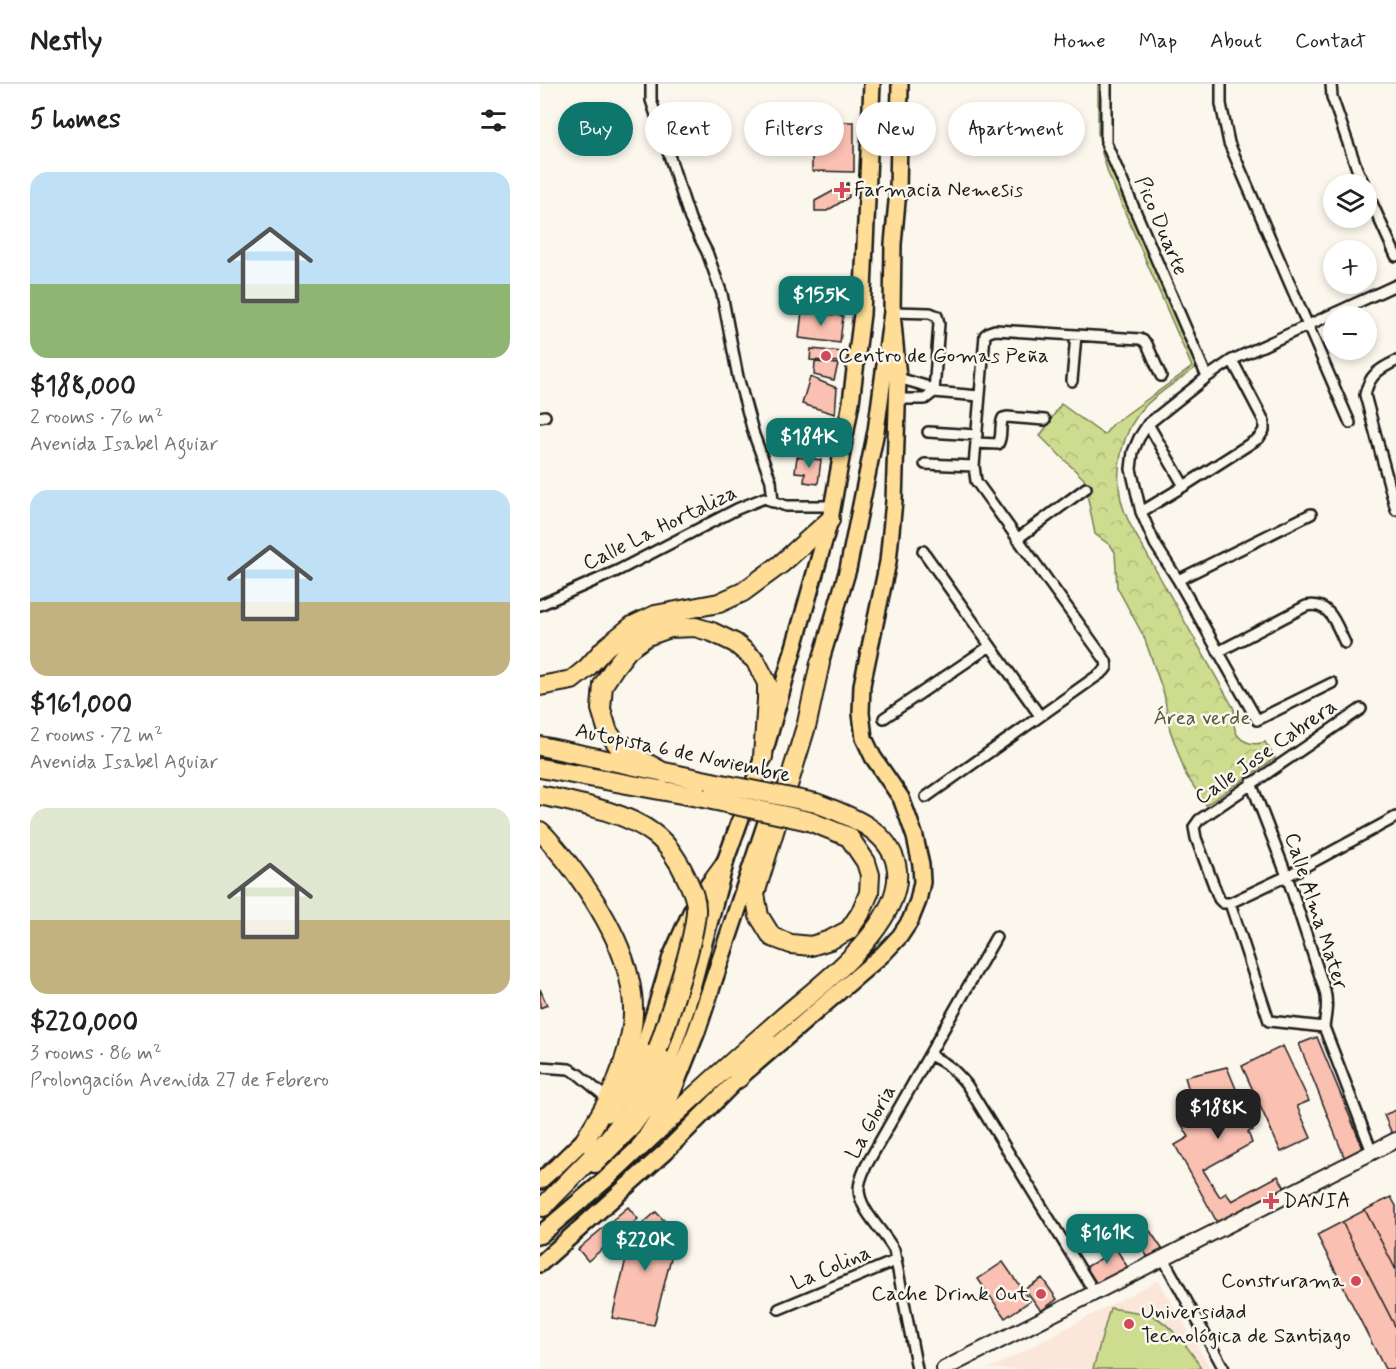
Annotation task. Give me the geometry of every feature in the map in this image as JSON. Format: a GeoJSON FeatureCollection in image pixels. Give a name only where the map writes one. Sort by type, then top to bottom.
{"type":"FeatureCollection","features":[{"type":"Feature","properties":{"kind":"highway"},"geometry":{"type":"LineString","coordinates":[[540,686],[572,680],[632,626],[655,615],[719,603],[743,592],[781,564],[831,513]]}},
{"type":"Feature","properties":{"kind":"highway"},"geometry":{"type":"LineString","coordinates":[[665,773],[620,748],[608,732],[601,709],[603,685],[628,650],[647,636],[670,628],[694,627],[712,632],[735,643],[755,660],[767,683],[763,757]]}},
{"type":"Feature","properties":{"kind":"highway"},"geometry":{"type":"LineString","coordinates":[[639,1147],[673,1090],[697,1030],[820,663]]}},
{"type":"Feature","properties":{"kind":"highway","name":"Autopista 6 de Noviembre"},"geometry":{"type":"LineString","coordinates":[[540,746],[665,773],[707,790],[809,821],[849,837],[866,861],[870,875],[869,893],[860,914],[849,930],[830,940],[811,946],[791,944],[772,937],[759,916],[755,894],[807,723],[820,663]]}},
{"type":"Feature","properties":{"kind":"highway","name":"Autopista 6 de Noviembre"},"geometry":{"type":"LineString","coordinates":[[540,768],[816,803],[851,816],[869,828],[884,842],[896,866],[896,886],[891,905],[871,935],[796,1006]]}},
{"type":"Feature","properties":{"kind":"highway"},"geometry":{"type":"LineString","coordinates":[[540,795],[608,811],[653,833],[671,852],[684,872],[693,891],[696,910],[693,933],[658,1049],[634,1105],[612,1134],[541,1208]]}},
{"type":"Feature","properties":{"kind":"highway"},"geometry":{"type":"LineString","coordinates":[[540,831],[589,890],[610,927],[628,971],[633,1003],[631,1032],[620,1073],[609,1100],[584,1142]]}},
{"type":"Feature","properties":{"kind":"highway"},"geometry":{"type":"LineString","coordinates":[[541,1208],[612,1148],[632,1127],[650,1102],[662,1077],[686,1008],[725,862]]}},
{"type":"Feature","properties":{"kind":"highway"},"geometry":{"type":"LineString","coordinates":[[739,1078],[796,1006]]}},
{"type":"Feature","properties":{"kind":"highway"},"geometry":{"type":"LineString","coordinates":[[540,1235],[605,1180],[711,1080],[796,1006]]}},
{"type":"Feature","properties":{"kind":"main road"},"geometry":{"type":"LineString","coordinates":[[540,1181],[584,1142],[608,1115],[626,1087],[644,1047],[670,957],[695,903],[725,862],[763,757],[831,513],[851,402],[862,314],[872,84]]}},
{"type":"Feature","properties":{"kind":"main road"},"geometry":{"type":"LineString","coordinates":[[540,1264],[665,1152],[739,1078],[883,954],[910,921],[918,901],[922,882],[915,837],[901,798],[873,757],[864,738],[861,712],[862,685],[888,562],[894,501],[898,399],[892,312],[900,84]]}},
{"type":"Feature","properties":{"kind":"main road"},"geometry":{"type":"LineString","coordinates":[[820,663],[848,569],[876,430],[892,312]]}},
{"type":"Feature","properties":{"kind":"main road"},"geometry":{"type":"LineString","coordinates":[[944,1369],[1396,1140]]}},
{"type":"Feature","properties":{"kind":"street"},"geometry":{"type":"LineString","coordinates":[[651,84],[651,100],[690,219],[707,252],[722,294],[738,377],[754,435],[771,481],[773,502]]}},
{"type":"Feature","properties":{"kind":"street","name":"Pico Duarte"},"geometry":{"type":"LineString","coordinates":[[1106,84],[1106,143],[1207,377]]}},
{"type":"Feature","properties":{"kind":"street"},"geometry":{"type":"LineString","coordinates":[[1221,84],[1221,104],[1229,142],[1350,423]]}},
{"type":"Feature","properties":{"kind":"street"},"geometry":{"type":"LineString","coordinates":[[1331,84],[1332,97],[1359,174]]}},
{"type":"Feature","properties":{"kind":"street"},"geometry":{"type":"LineString","coordinates":[[1377,214],[1396,256]]}},
{"type":"Feature","properties":{"kind":"street"},"geometry":{"type":"LineString","coordinates":[[1332,683],[1257,720],[1178,580],[1155,544],[1141,512],[1131,470],[1133,452],[1148,424],[1232,360],[1396,285]]}},
{"type":"Feature","properties":{"kind":"street"},"geometry":{"type":"LineString","coordinates":[[892,312],[930,313],[937,316],[939,323],[934,392],[925,399],[898,399]]}},
{"type":"Feature","properties":{"kind":"street"},"geometry":{"type":"LineString","coordinates":[[926,797],[1107,667],[1106,661],[976,481],[974,466],[985,335],[995,330],[1144,340],[1161,376]]}},
{"type":"Feature","properties":{"kind":"street"},"geometry":{"type":"LineString","coordinates":[[1072,381],[1076,335]]}},
{"type":"Feature","properties":{"kind":"street"},"geometry":{"type":"LineString","coordinates":[[1141,512],[1259,438],[1264,430],[1263,421],[1232,360]]}},
{"type":"Feature","properties":{"kind":"street"},"geometry":{"type":"LineString","coordinates":[[1396,361],[1375,373],[1368,383],[1365,395],[1396,510]]}},
{"type":"Feature","properties":{"kind":"street"},"geometry":{"type":"LineString","coordinates":[[897,378],[927,386],[934,392],[979,396]]}},
{"type":"Feature","properties":{"kind":"street"},"geometry":{"type":"LineString","coordinates":[[928,432],[998,444],[1003,418],[1045,420]]}},
{"type":"Feature","properties":{"kind":"street"},"geometry":{"type":"LineString","coordinates":[[1148,424],[1184,486]]}},
{"type":"Feature","properties":{"kind":"street"},"geometry":{"type":"LineString","coordinates":[[925,464],[974,466]]}},
{"type":"Feature","properties":{"kind":"street"},"geometry":{"type":"LineString","coordinates":[[1017,539],[1086,488]]}},
{"type":"Feature","properties":{"kind":"street","name":"Calle La Hortaliza"},"geometry":{"type":"LineString","coordinates":[[540,605],[619,570],[737,509],[764,498],[786,506],[831,513]]}},
{"type":"Feature","properties":{"kind":"street"},"geometry":{"type":"LineString","coordinates":[[1178,580],[1311,514]]}},
{"type":"Feature","properties":{"kind":"street"},"geometry":{"type":"LineString","coordinates":[[923,551],[1040,716]]}},
{"type":"Feature","properties":{"kind":"street"},"geometry":{"type":"LineString","coordinates":[[1218,652],[1312,605],[1318,605],[1331,615],[1345,643]]}},
{"type":"Feature","properties":{"kind":"street"},"geometry":{"type":"LineString","coordinates":[[884,718],[990,645]]}},
{"type":"Feature","properties":{"kind":"street","name":"Calle Jose Cabrera"},"geometry":{"type":"LineString","coordinates":[[1230,903],[1223,903],[1219,898],[1194,827],[1199,820],[1251,783],[1361,709]]}},
{"type":"Feature","properties":{"kind":"street","name":"Calle Alma Mater"},"geometry":{"type":"LineString","coordinates":[[1251,783],[1287,876],[1325,991],[1327,1008],[1324,1027],[1372,1152]]}},
{"type":"Feature","properties":{"kind":"street"},"geometry":{"type":"LineString","coordinates":[[1324,1027],[1269,1022],[1230,903],[1287,876],[1396,818]]}},
{"type":"Feature","properties":{"kind":"street","name":"La Gloria"},"geometry":{"type":"LineString","coordinates":[[917,1369],[894,1250],[866,1211],[858,1187],[866,1166],[996,937]]}},
{"type":"Feature","properties":{"kind":"street"},"geometry":{"type":"LineString","coordinates":[[929,1054],[957,1072],[967,1085],[1095,1293]]}},
{"type":"Feature","properties":{"kind":"street"},"geometry":{"type":"LineString","coordinates":[[540,1067],[569,1069],[587,1080],[609,1100]]}},
{"type":"Feature","properties":{"kind":"street"},"geometry":{"type":"LineString","coordinates":[[1163,1258],[1224,1369]]}},
{"type":"Feature","properties":{"kind":"street","name":"La Colina"},"geometry":{"type":"LineString","coordinates":[[779,1309],[897,1260]]}},
{"type":"Feature","properties":{"kind":"shaded area","name":"Universidad Tecnológica de Santiago"},"geometry":{"type":"Polygon","coordinates":[[[1158,1280],[1211,1369],[989,1369],[1158,1280]]]}},
{"type":"Feature","properties":{"kind":"green space","name":"Área verde"},"geometry":{"type":"Polygon","coordinates":[[[1098,84],[1104,84],[1103,122],[1122,196],[1198,366],[1146,405],[1131,426],[1120,462],[1119,487],[1122,503],[1131,526],[1234,709],[1237,735],[1250,743],[1265,742],[1275,758],[1206,805],[1186,775],[1170,730],[1164,694],[1144,637],[1117,587],[1115,552],[1095,534],[1084,479],[1040,436],[1061,404],[1104,435],[1113,424],[1192,367],[1108,173],[1098,133],[1098,84]]]}},
{"type":"Feature","properties":{"kind":"green space"},"geometry":{"type":"Polygon","coordinates":[[[1110,1308],[1143,1313],[1159,1320],[1180,1339],[1201,1369],[1093,1369],[1110,1308]]]}},
{"type":"Feature","properties":{"kind":"building"},"geometry":{"type":"Polygon","coordinates":[[[844,122],[854,122],[854,172],[812,171],[812,156],[844,156],[844,122]]]}},
{"type":"Feature","properties":{"kind":"building","name":"Farmacia Nemesis"},"geometry":{"type":"Polygon","coordinates":[[[848,183],[849,197],[827,211],[815,211],[815,201],[848,183]]]}},
{"type":"Feature","properties":{"kind":"building"},"geometry":{"type":"Polygon","coordinates":[[[802,311],[843,316],[840,343],[799,338],[802,311]]]}},
{"type":"Feature","properties":{"kind":"building","name":"Centro de Gomas Peña"},"geometry":{"type":"Polygon","coordinates":[[[811,349],[842,352],[841,362],[810,360],[811,349]]]}},
{"type":"Feature","properties":{"kind":"building"},"geometry":{"type":"Polygon","coordinates":[[[815,362],[838,364],[834,380],[814,375],[815,362]]]}},
{"type":"Feature","properties":{"kind":"building"},"geometry":{"type":"Polygon","coordinates":[[[810,377],[837,388],[835,414],[802,404],[810,377]]]}},
{"type":"Feature","properties":{"kind":"building"},"geometry":{"type":"Polygon","coordinates":[[[797,457],[821,460],[818,484],[804,482],[805,473],[795,472],[797,457]]]}},
{"type":"Feature","properties":{"kind":"building"},"geometry":{"type":"Polygon","coordinates":[[[540,989],[547,1005],[540,1008],[540,989]]]}},
{"type":"Feature","properties":{"kind":"building"},"geometry":{"type":"Polygon","coordinates":[[[1317,1037],[1364,1151],[1345,1159],[1299,1044],[1317,1037]]]}},
{"type":"Feature","properties":{"kind":"building"},"geometry":{"type":"Polygon","coordinates":[[[1283,1046],[1309,1101],[1297,1106],[1311,1138],[1281,1152],[1242,1066],[1283,1046]]]}},
{"type":"Feature","properties":{"kind":"building"},"geometry":{"type":"Polygon","coordinates":[[[1227,1067],[1253,1130],[1248,1132],[1252,1143],[1203,1170],[1220,1197],[1226,1193],[1232,1201],[1278,1176],[1285,1188],[1218,1224],[1175,1145],[1189,1137],[1179,1120],[1195,1111],[1185,1077],[1227,1067]]]}},
{"type":"Feature","properties":{"kind":"building"},"geometry":{"type":"Polygon","coordinates":[[[1396,1110],[1396,1132],[1392,1134],[1384,1115],[1396,1110]]]}},
{"type":"Feature","properties":{"kind":"building"},"geometry":{"type":"Polygon","coordinates":[[[1391,1197],[1396,1206],[1396,1270],[1365,1210],[1391,1197]]]}},
{"type":"Feature","properties":{"kind":"building"},"geometry":{"type":"Polygon","coordinates":[[[628,1207],[638,1219],[588,1261],[578,1249],[628,1207]]]}},
{"type":"Feature","properties":{"kind":"building"},"geometry":{"type":"Polygon","coordinates":[[[1365,1210],[1396,1270],[1396,1328],[1342,1222],[1365,1210]]]}},
{"type":"Feature","properties":{"kind":"building"},"geometry":{"type":"Polygon","coordinates":[[[656,1212],[677,1234],[654,1325],[612,1318],[632,1233],[656,1212]]]}},
{"type":"Feature","properties":{"kind":"building","name":"Construrama"},"geometry":{"type":"Polygon","coordinates":[[[1342,1222],[1396,1328],[1396,1369],[1385,1369],[1317,1235],[1342,1222]]]}},
{"type":"Feature","properties":{"kind":"building"},"geometry":{"type":"Polygon","coordinates":[[[1150,1231],[1163,1250],[1149,1259],[1136,1239],[1150,1231]]]}},
{"type":"Feature","properties":{"kind":"building"},"geometry":{"type":"Polygon","coordinates":[[[1112,1242],[1128,1268],[1098,1286],[1086,1267],[1102,1258],[1097,1250],[1112,1242]]]}},
{"type":"Feature","properties":{"kind":"building"},"geometry":{"type":"Polygon","coordinates":[[[1003,1262],[1030,1301],[1005,1318],[978,1279],[1003,1262]]]}},
{"type":"Feature","properties":{"kind":"building","name":"Cache Drink Out"},"geometry":{"type":"Polygon","coordinates":[[[1042,1278],[1057,1299],[1041,1311],[1025,1289],[1042,1278]]]}},
{"type":"Feature","properties":{"kind":"place","name":"Farmacia Nemesis"},"geometry":{"type":"Point","coordinates":[842,190]}},
{"type":"Feature","properties":{"kind":"place","name":"Centro de Gomas Peña"},"geometry":{"type":"Point","coordinates":[826,356]}},
{"type":"Feature","properties":{"kind":"place","name":"DANIA"},"geometry":{"type":"Point","coordinates":[1271,1201]}},
{"type":"Feature","properties":{"kind":"place","name":"Construrama"},"geometry":{"type":"Point","coordinates":[1356,1281]}},
{"type":"Feature","properties":{"kind":"place","name":"Cache Drink Out"},"geometry":{"type":"Point","coordinates":[1041,1294]}},
{"type":"Feature","properties":{"kind":"place","name":"Universidad Tecnológica de Santiago"},"geometry":{"type":"Point","coordinates":[1129,1324]}}]}
